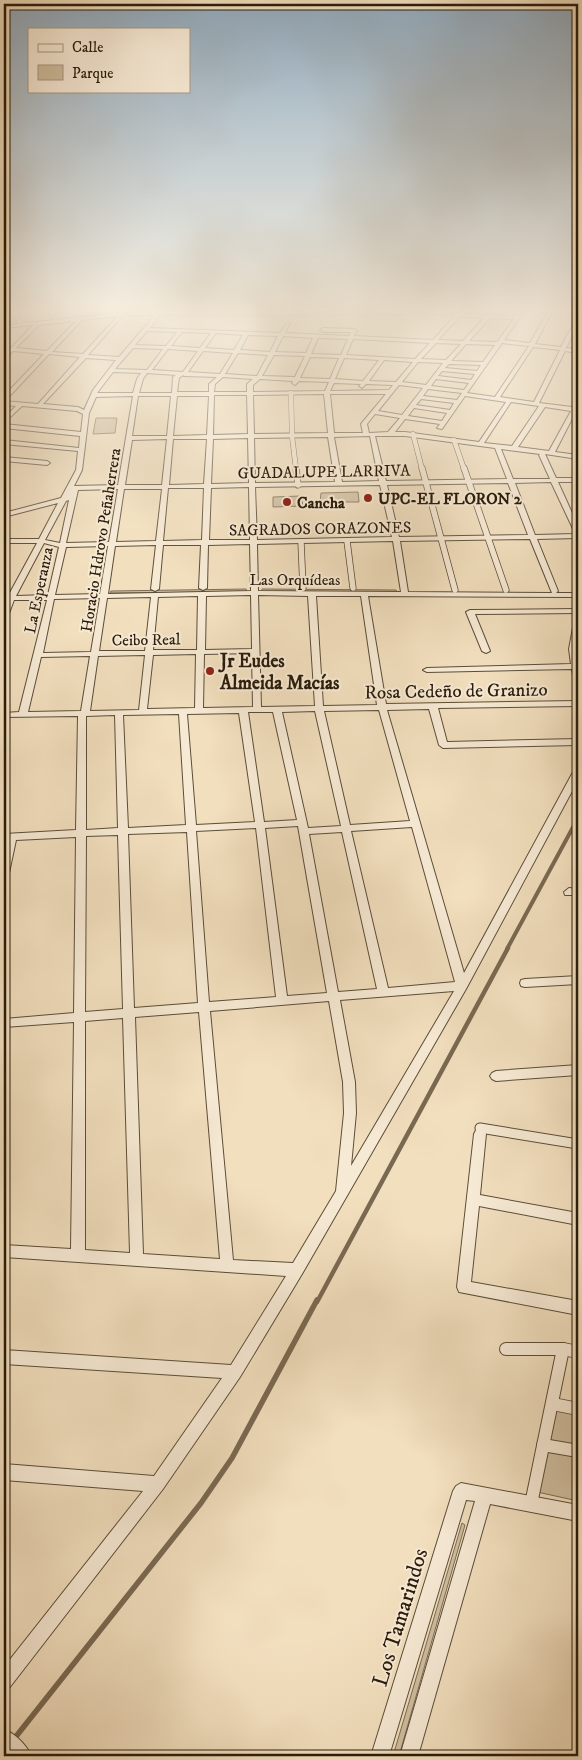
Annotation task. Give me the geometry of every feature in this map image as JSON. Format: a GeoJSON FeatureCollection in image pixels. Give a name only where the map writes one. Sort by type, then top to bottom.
{"type":"FeatureCollection","features":[{"type":"Feature","properties":{"kind":"street"},"geometry":{"type":"LineString","coordinates":[[4,401],[14,390]]}},
{"type":"Feature","properties":{"kind":"street"},"geometry":{"type":"LineString","coordinates":[[39,406],[53,390]]}},
{"type":"Feature","properties":{"kind":"street","name":"Horacio Hdrovo Peñaherrera"},"geometry":{"type":"LineString","coordinates":[[78,1256],[81,833],[84,713],[96,654],[137,390]]}},
{"type":"Feature","properties":{"kind":"street"},"geometry":{"type":"LineString","coordinates":[[143,712],[175,390]]}},
{"type":"Feature","properties":{"kind":"street"},"geometry":{"type":"LineString","coordinates":[[199,711],[202,591],[206,544],[211,390]]}},
{"type":"Feature","properties":{"kind":"street"},"geometry":{"type":"LineString","coordinates":[[292,390],[292,436],[298,485]]}},
{"type":"Feature","properties":{"kind":"street"},"geometry":{"type":"LineString","coordinates":[[391,434],[425,390]]}},
{"type":"Feature","properties":{"kind":"street"},"geometry":{"type":"LineString","coordinates":[[447,390],[577,410]]}},
{"type":"Feature","properties":{"kind":"street"},"geometry":{"type":"LineString","coordinates":[[434,436],[466,390]]}},
{"type":"Feature","properties":{"kind":"street"},"geometry":{"type":"LineString","coordinates":[[496,399],[502,390]]}},
{"type":"Feature","properties":{"kind":"street"},"geometry":{"type":"LineString","coordinates":[[514,448],[540,405],[546,390]]}},
{"type":"Feature","properties":{"kind":"street"},"geometry":{"type":"LineString","coordinates":[[78,409],[95,392],[136,394],[390,392]]}},
{"type":"Feature","properties":{"kind":"street","name":"La Esperanza"},"geometry":{"type":"LineString","coordinates":[[23,715],[51,594],[69,498],[79,470],[86,413],[95,392]]}},
{"type":"Feature","properties":{"kind":"street"},"geometry":{"type":"LineString","coordinates":[[327,392],[338,484]]}},
{"type":"Feature","properties":{"kind":"street"},"geometry":{"type":"LineString","coordinates":[[390,392],[364,424],[369,434],[396,540],[405,592]]}},
{"type":"Feature","properties":{"kind":"street"},"geometry":{"type":"LineString","coordinates":[[250,393],[257,710]]}},
{"type":"Feature","properties":{"kind":"street"},"geometry":{"type":"LineString","coordinates":[[420,397],[458,402]]}},
{"type":"Feature","properties":{"kind":"street"},"geometry":{"type":"LineString","coordinates":[[480,443],[509,400]]}},
{"type":"Feature","properties":{"kind":"street"},"geometry":{"type":"LineString","coordinates":[[4,401],[78,409],[86,413]]}},
{"type":"Feature","properties":{"kind":"street"},"geometry":{"type":"LineString","coordinates":[[551,454],[577,410],[578,402]]}},
{"type":"Feature","properties":{"kind":"street"},"geometry":{"type":"LineString","coordinates":[[4,421],[21,404]]}},
{"type":"Feature","properties":{"kind":"street"},"geometry":{"type":"LineString","coordinates":[[412,406],[451,412]]}},
{"type":"Feature","properties":{"kind":"street"},"geometry":{"type":"LineString","coordinates":[[374,412],[444,422]]}},
{"type":"Feature","properties":{"kind":"street"},"geometry":{"type":"LineString","coordinates":[[4,426],[83,434]]}},
{"type":"Feature","properties":{"kind":"street"},"geometry":{"type":"LineString","coordinates":[[130,438],[413,434],[578,457]]}},
{"type":"Feature","properties":{"kind":"street"},"geometry":{"type":"LineString","coordinates":[[413,434],[455,590]]}},
{"type":"Feature","properties":{"kind":"street"},"geometry":{"type":"LineString","coordinates":[[454,440],[506,590]]}},
{"type":"Feature","properties":{"kind":"street"},"geometry":{"type":"LineString","coordinates":[[4,442],[82,450]]}},
{"type":"Feature","properties":{"kind":"street"},"geometry":{"type":"LineString","coordinates":[[497,446],[554,591]]}},
{"type":"Feature","properties":{"kind":"street"},"geometry":{"type":"LineString","coordinates":[[542,455],[578,535]]}},
{"type":"Feature","properties":{"kind":"street"},"geometry":{"type":"LineString","coordinates":[[4,459],[47,463]]}},
{"type":"Feature","properties":{"kind":"street","name":"GUADALUPE LARRIVA"},"geometry":{"type":"LineString","coordinates":[[73,488],[578,480]]}},
{"type":"Feature","properties":{"kind":"street"},"geometry":{"type":"LineString","coordinates":[[4,515],[69,498]]}},
{"type":"Feature","properties":{"kind":"street"},"geometry":{"type":"LineString","coordinates":[[4,616],[10,597],[69,498]]}},
{"type":"Feature","properties":{"kind":"street","name":"SAGRADOS CORAZONES"},"geometry":{"type":"LineString","coordinates":[[4,540],[42,541],[61,546],[534,538],[578,535]]}},
{"type":"Feature","properties":{"kind":"street"},"geometry":{"type":"LineString","coordinates":[[347,541],[353,588]]}},
{"type":"Feature","properties":{"kind":"street"},"geometry":{"type":"LineString","coordinates":[[301,542],[308,590],[319,709],[384,992]]}},
{"type":"Feature","properties":{"kind":"street","name":"Las Orquídeas"},"geometry":{"type":"LineString","coordinates":[[10,597],[51,594],[353,588],[405,592],[578,595]]}},
{"type":"Feature","properties":{"kind":"street","name":"Las Orquídeas"},"geometry":{"type":"LineString","coordinates":[[308,590],[364,594],[455,590],[578,590]]}},
{"type":"Feature","properties":{"kind":"street"},"geometry":{"type":"LineString","coordinates":[[364,594],[382,707],[462,986]]}},
{"type":"Feature","properties":{"kind":"street"},"geometry":{"type":"LineString","coordinates":[[486,651],[470,612],[578,611]]}},
{"type":"Feature","properties":{"kind":"street"},"geometry":{"type":"LineString","coordinates":[[578,619],[573,649],[578,681]]}},
{"type":"Feature","properties":{"kind":"street","name":"Ceibo Real"},"geometry":{"type":"LineString","coordinates":[[38,655],[255,650]]}},
{"type":"Feature","properties":{"kind":"street"},"geometry":{"type":"LineString","coordinates":[[427,670],[575,666]]}},
{"type":"Feature","properties":{"kind":"street","name":"Rosa Cedeño de Granizo"},"geometry":{"type":"LineString","coordinates":[[4,715],[578,703]]}},
{"type":"Feature","properties":{"kind":"street"},"geometry":{"type":"LineString","coordinates":[[433,706],[443,745],[578,742]]}},
{"type":"Feature","properties":{"kind":"street"},"geometry":{"type":"LineString","coordinates":[[243,710],[260,825],[282,1000]]}},
{"type":"Feature","properties":{"kind":"street"},"geometry":{"type":"LineString","coordinates":[[277,710],[303,827],[349,1082],[350,1113],[342,1194]]}},
{"type":"Feature","properties":{"kind":"street"},"geometry":{"type":"LineString","coordinates":[[183,711],[204,1006],[226,1264]]}},
{"type":"Feature","properties":{"kind":"street"},"geometry":{"type":"LineString","coordinates":[[119,713],[138,1260]]}},
{"type":"Feature","properties":{"kind":"street"},"geometry":{"type":"LineString","coordinates":[[4,1681],[158,1484],[235,1372],[342,1194],[462,986],[578,772]]}},
{"type":"Feature","properties":{"kind":"street"},"geometry":{"type":"LineString","coordinates":[[4,872],[8,837],[260,825],[347,828],[416,824]]}},
{"type":"Feature","properties":{"kind":"street"},"geometry":{"type":"LineString","coordinates":[[525,983],[578,980]]}},
{"type":"Feature","properties":{"kind":"street"},"geometry":{"type":"LineString","coordinates":[[4,1023],[462,986]]}},
{"type":"Feature","properties":{"kind":"street"},"geometry":{"type":"LineString","coordinates":[[496,1076],[578,1070]]}},
{"type":"Feature","properties":{"kind":"street"},"geometry":{"type":"LineString","coordinates":[[578,1144],[480,1131],[464,1287],[578,1308]]}},
{"type":"Feature","properties":{"kind":"street"},"geometry":{"type":"LineString","coordinates":[[472,1199],[578,1219]]}},
{"type":"Feature","properties":{"kind":"street"},"geometry":{"type":"LineString","coordinates":[[4,1251],[297,1270]]}},
{"type":"Feature","properties":{"kind":"street"},"geometry":{"type":"LineString","coordinates":[[506,1349],[563,1349],[578,1352]]}},
{"type":"Feature","properties":{"kind":"street"},"geometry":{"type":"LineString","coordinates":[[532,1504],[563,1349]]}},
{"type":"Feature","properties":{"kind":"street"},"geometry":{"type":"LineString","coordinates":[[4,1357],[235,1372]]}},
{"type":"Feature","properties":{"kind":"street"},"geometry":{"type":"LineString","coordinates":[[553,1404],[578,1409]]}},
{"type":"Feature","properties":{"kind":"street"},"geometry":{"type":"LineString","coordinates":[[543,1445],[578,1452]]}},
{"type":"Feature","properties":{"kind":"street"},"geometry":{"type":"LineString","coordinates":[[4,1472],[158,1484]]}},
{"type":"Feature","properties":{"kind":"street","name":"Los Tamarindos"},"geometry":{"type":"LineString","coordinates":[[380,1756],[461,1490],[484,1495]]}},
{"type":"Feature","properties":{"kind":"street"},"geometry":{"type":"LineString","coordinates":[[409,1756],[484,1495],[578,1513]]}},
{"type":"Feature","properties":{"kind":"street"},"geometry":{"type":"LineString","coordinates":[[4,1738],[22,1756]]}},
{"type":"Feature","properties":{"kind":"green space"},"geometry":{"type":"Polygon","coordinates":[[[96,418],[117,418],[115,433],[93,434],[96,418]]]}},
{"type":"Feature","properties":{"kind":"green space"},"geometry":{"type":"Polygon","coordinates":[[[358,492],[359,502],[320,502],[321,493],[358,492]]]}},
{"type":"Feature","properties":{"kind":"green space","name":"Cancha"},"geometry":{"type":"Polygon","coordinates":[[[301,496],[303,506],[273,507],[273,497],[301,496]]]}},
{"type":"Feature","properties":{"kind":"green space"},"geometry":{"type":"Polygon","coordinates":[[[246,589],[247,592],[110,593],[111,591],[246,589]]]}},
{"type":"Feature","properties":{"kind":"green space"},"geometry":{"type":"Polygon","coordinates":[[[262,589],[396,590],[398,592],[262,592],[262,589]]]}},
{"type":"Feature","properties":{"kind":"green space"},"geometry":{"type":"Polygon","coordinates":[[[547,1400],[578,1406],[578,1501],[528,1490],[547,1400]]]}},
{"type":"Feature","properties":{"kind":"green space"},"geometry":{"type":"Polygon","coordinates":[[[462,1523],[465,1525],[399,1756],[393,1756],[462,1523]]]}},
{"type":"Feature","properties":{"kind":"waterway"},"geometry":{"type":"LineString","coordinates":[[507,949],[578,818]]}},
{"type":"Feature","properties":{"kind":"waterway"},"geometry":{"type":"LineString","coordinates":[[317,1302],[508,948]]}},
{"type":"Feature","properties":{"kind":"waterway"},"geometry":{"type":"LineString","coordinates":[[14,1739],[201,1503],[232,1458],[317,1300]]}},
{"type":"Feature","properties":{"kind":"place","name":"UPC-EL FLORON 2"},"geometry":{"type":"Point","coordinates":[368,498]}},
{"type":"Feature","properties":{"kind":"place","name":"Cancha"},"geometry":{"type":"Point","coordinates":[287,502]}},
{"type":"Feature","properties":{"kind":"place","name":"Jr Eudes Almeida Macías"},"geometry":{"type":"Point","coordinates":[210,671]}}]}
